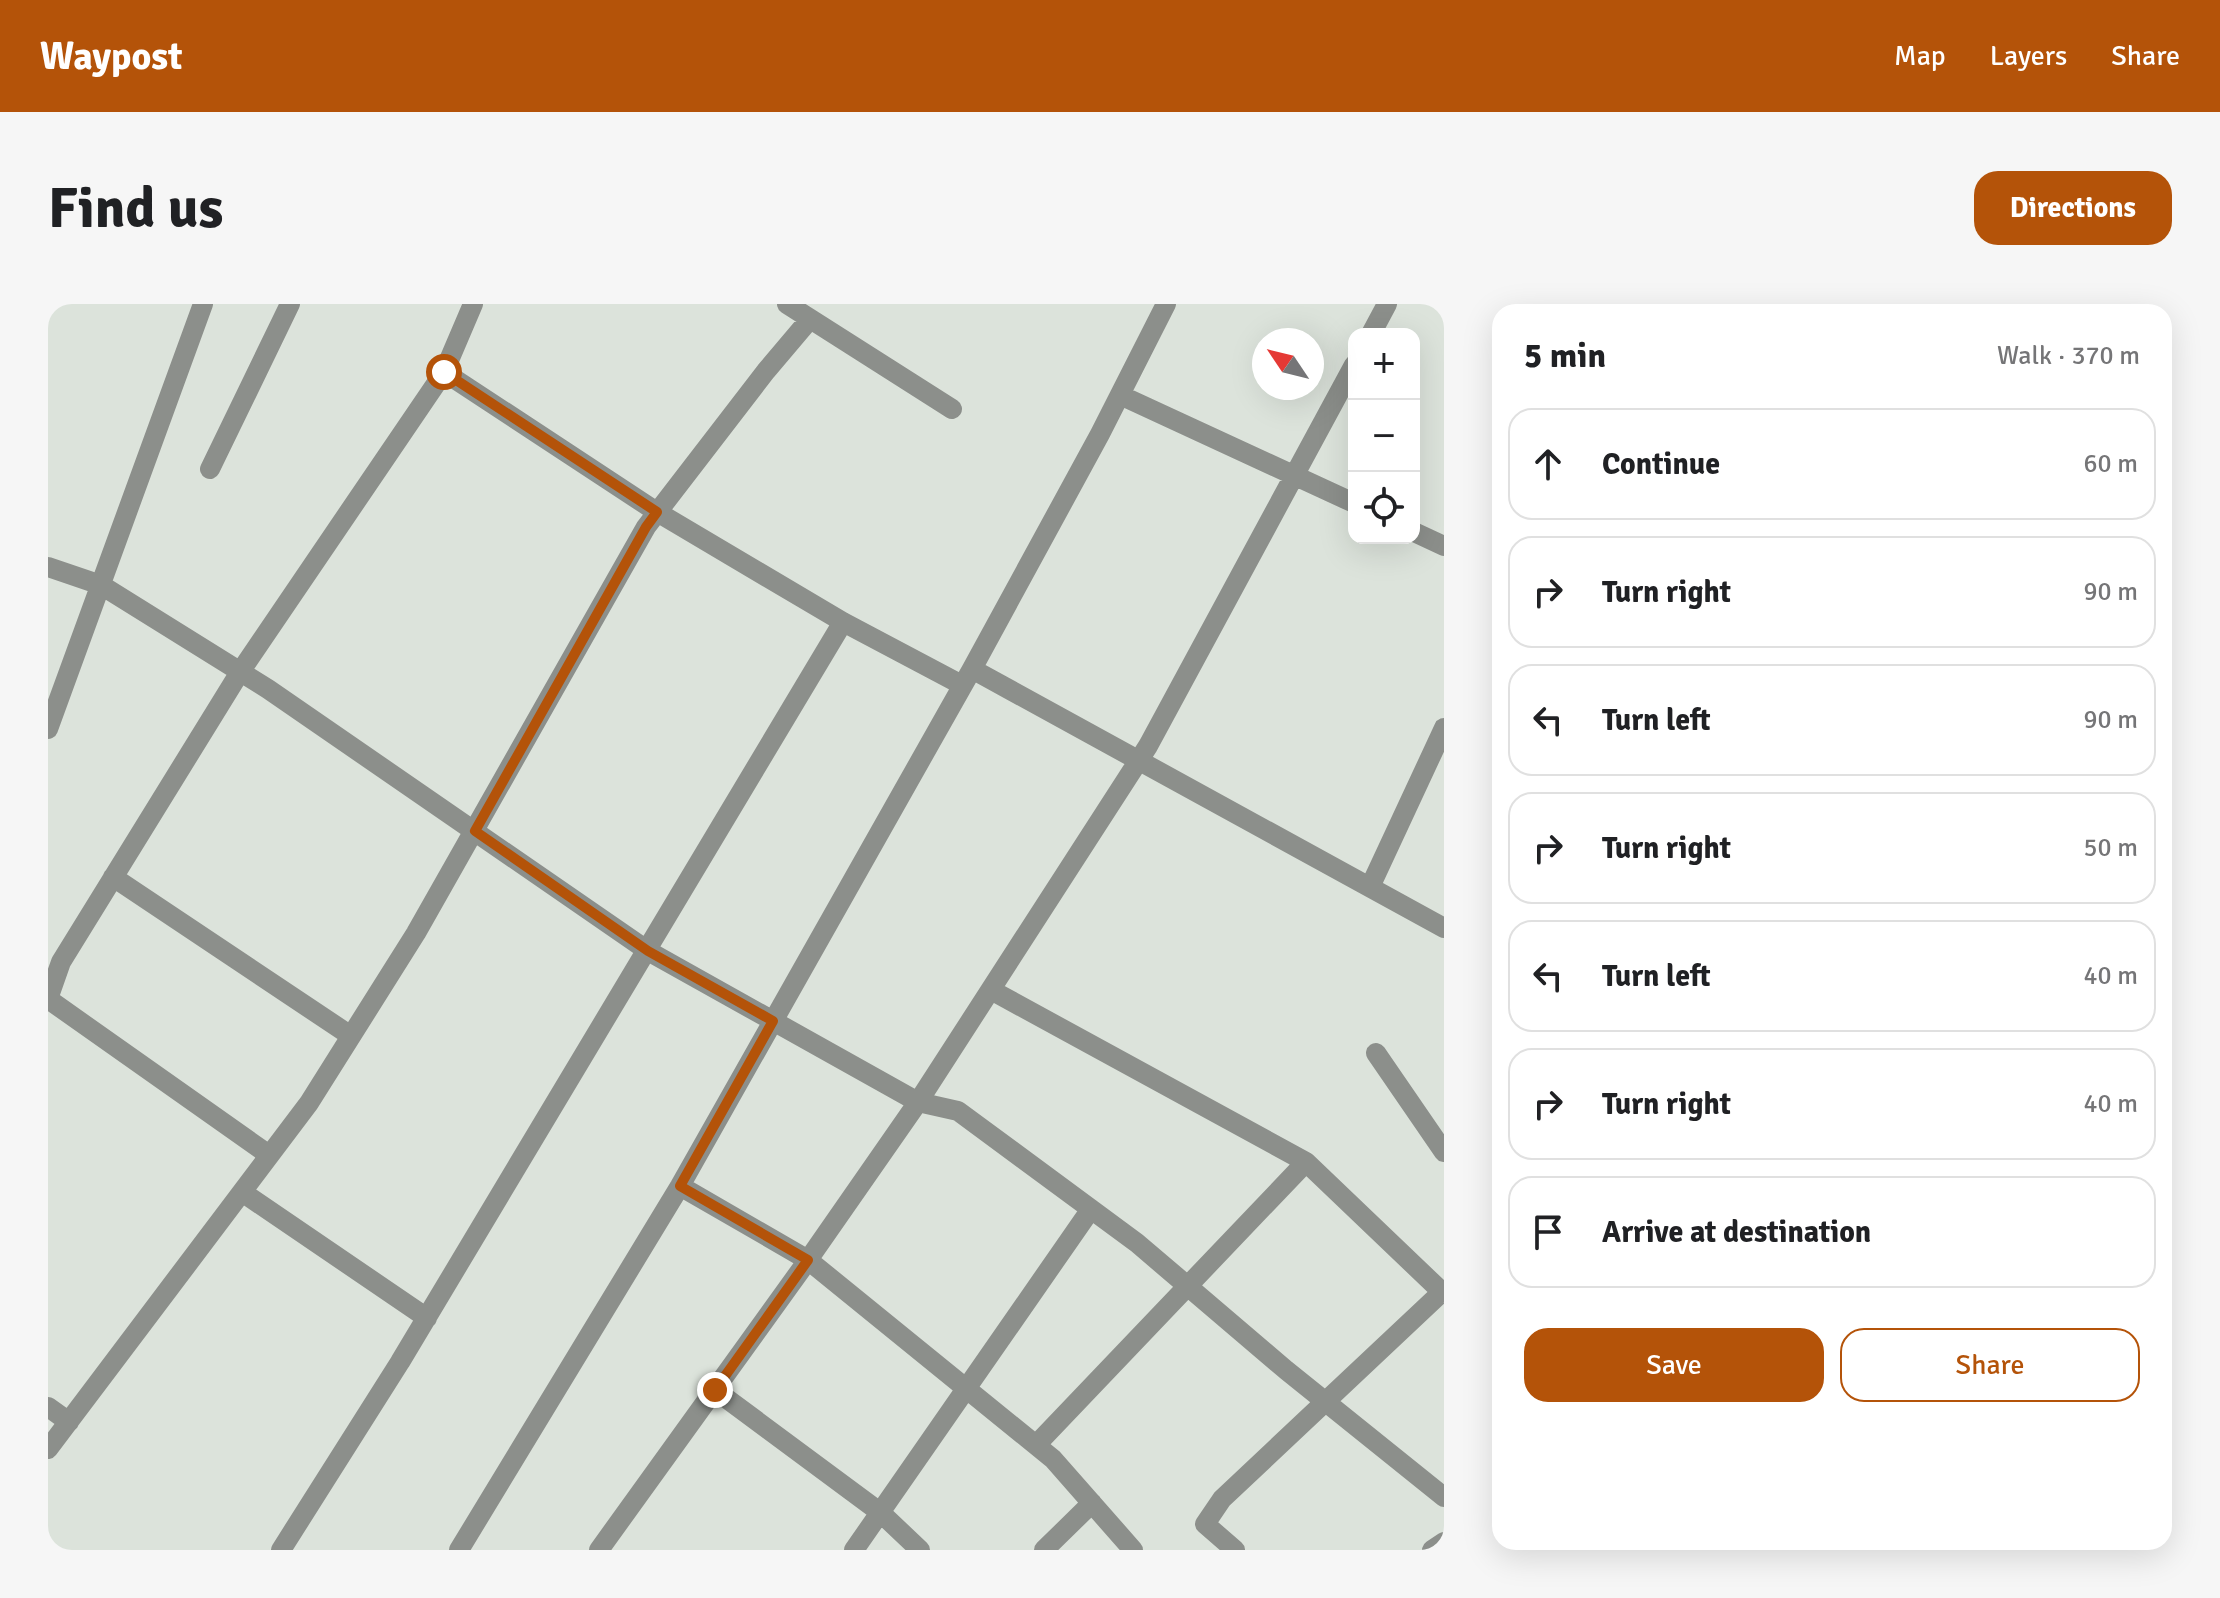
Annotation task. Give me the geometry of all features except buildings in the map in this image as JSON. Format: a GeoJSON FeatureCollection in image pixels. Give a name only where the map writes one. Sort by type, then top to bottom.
{"type":"FeatureCollection","features":[{"type":"Feature","properties":{"kind":"street"},"geometry":{"type":"LineString","coordinates":[[48,729],[203,304]]}},
{"type":"Feature","properties":{"kind":"street"},"geometry":{"type":"LineString","coordinates":[[210,469],[290,304]]}},
{"type":"Feature","properties":{"kind":"street"},"geometry":{"type":"LineString","coordinates":[[269,1155],[48,999],[61,962],[240,672],[444,372],[473,304]]}},
{"type":"Feature","properties":{"kind":"street"},"geometry":{"type":"LineString","coordinates":[[787,304],[952,409]]}},
{"type":"Feature","properties":{"kind":"street"},"geometry":{"type":"LineString","coordinates":[[459,1550],[680,1186],[967,677],[1166,304]]}},
{"type":"Feature","properties":{"kind":"street"},"geometry":{"type":"LineString","coordinates":[[1374,328],[1387,304]]}},
{"type":"Feature","properties":{"kind":"street"},"geometry":{"type":"LineString","coordinates":[[48,1449],[309,1103],[416,933],[646,527],[810,319]]}},
{"type":"Feature","properties":{"kind":"street"},"geometry":{"type":"LineString","coordinates":[[444,372],[657,512],[843,622],[967,677],[1139,760],[1444,928]]}},
{"type":"Feature","properties":{"kind":"street"},"geometry":{"type":"LineString","coordinates":[[599,1550],[918,1102],[1139,760],[1348,376]]}},
{"type":"Feature","properties":{"kind":"street"},"geometry":{"type":"LineString","coordinates":[[1120,395],[1348,500]]}},
{"type":"Feature","properties":{"kind":"street"},"geometry":{"type":"LineString","coordinates":[[1420,535],[1444,546]]}},
{"type":"Feature","properties":{"kind":"street"},"geometry":{"type":"LineString","coordinates":[[48,567],[101,585],[240,672],[648,951],[918,1102],[958,1111],[1137,1243],[1444,1497]]}},
{"type":"Feature","properties":{"kind":"street"},"geometry":{"type":"LineString","coordinates":[[281,1550],[427,1318],[843,622]]}},
{"type":"Feature","properties":{"kind":"street"},"geometry":{"type":"LineString","coordinates":[[1370,887],[1444,728]]}},
{"type":"Feature","properties":{"kind":"street"},"geometry":{"type":"LineString","coordinates":[[113,877],[351,1036]]}},
{"type":"Feature","properties":{"kind":"street"},"geometry":{"type":"LineString","coordinates":[[991,990],[1306,1162],[1443,1292],[1222,1499],[1205,1524],[1235,1550]]}},
{"type":"Feature","properties":{"kind":"street"},"geometry":{"type":"LineString","coordinates":[[1376,1053],[1444,1152]]}},
{"type":"Feature","properties":{"kind":"street"},"geometry":{"type":"LineString","coordinates":[[1036,1445],[1306,1162]]}},
{"type":"Feature","properties":{"kind":"street"},"geometry":{"type":"LineString","coordinates":[[680,1186],[808,1260],[1053,1459],[1133,1550]]}},
{"type":"Feature","properties":{"kind":"street"},"geometry":{"type":"LineString","coordinates":[[242,1192],[427,1318]]}},
{"type":"Feature","properties":{"kind":"street"},"geometry":{"type":"LineString","coordinates":[[854,1550],[1091,1209]]}},
{"type":"Feature","properties":{"kind":"street"},"geometry":{"type":"LineString","coordinates":[[715,1390],[881,1513],[920,1550]]}},
{"type":"Feature","properties":{"kind":"street"},"geometry":{"type":"LineString","coordinates":[[48,1407],[69,1422]]}},
{"type":"Feature","properties":{"kind":"street"},"geometry":{"type":"LineString","coordinates":[[1044,1550],[1092,1503]]}},
{"type":"Feature","properties":{"kind":"street"},"geometry":{"type":"LineString","coordinates":[[1432,1550],[1444,1542]]}},
{"type":"Feature","properties":{"kind":"route"},"geometry":{"type":"LineString","coordinates":[[444,372],[657,512],[475,831],[648,951],[773,1021],[680,1186],[808,1260],[715,1390]]}}]}
